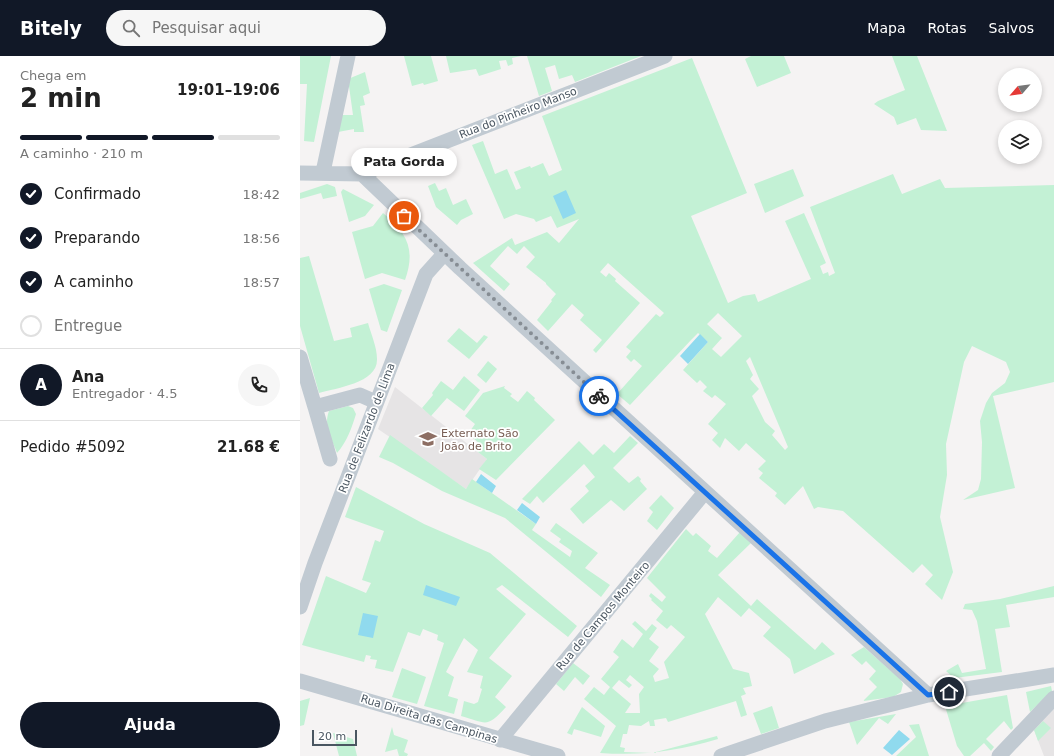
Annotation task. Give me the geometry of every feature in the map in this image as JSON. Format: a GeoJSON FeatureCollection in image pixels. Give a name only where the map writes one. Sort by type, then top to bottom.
{"type":"FeatureCollection","features":[{"type":"Feature","properties":{"kind":"street"},"geometry":{"type":"LineString","coordinates":[[323,172],[348,56]]}},
{"type":"Feature","properties":{"kind":"street","name":"Rua do Pinheiro Manso"},"geometry":{"type":"LineString","coordinates":[[300,173],[323,172],[362,174],[665,56]]}},
{"type":"Feature","properties":{"kind":"street"},"geometry":{"type":"LineString","coordinates":[[362,174],[444,254],[928,695]]}},
{"type":"Feature","properties":{"kind":"street","name":"Rua de Felizardo de Lima"},"geometry":{"type":"LineString","coordinates":[[300,608],[315,563],[426,274],[444,254]]}},
{"type":"Feature","properties":{"kind":"street"},"geometry":{"type":"LineString","coordinates":[[300,357],[330,459]]}},
{"type":"Feature","properties":{"kind":"street"},"geometry":{"type":"LineString","coordinates":[[315,407],[360,395],[376,402]]}},
{"type":"Feature","properties":{"kind":"street","name":"Rua de Campos Monteiro"},"geometry":{"type":"LineString","coordinates":[[500,740],[705,492]]}},
{"type":"Feature","properties":{"kind":"street"},"geometry":{"type":"LineString","coordinates":[[721,756],[825,721],[928,695],[1054,675]]}},
{"type":"Feature","properties":{"kind":"street","name":"Rua Direita das Campinas"},"geometry":{"type":"LineString","coordinates":[[300,681],[558,756]]}},
{"type":"Feature","properties":{"kind":"street"},"geometry":{"type":"LineString","coordinates":[[999,756],[1054,698]]}},
{"type":"Feature","properties":{"kind":"shaded area","name":"Externato São João de Brito"},"geometry":{"type":"Polygon","coordinates":[[[395,387],[487,459],[466,489],[378,429],[395,387]]]}},
{"type":"Feature","properties":{"kind":"shaded area"},"geometry":{"type":"Polygon","coordinates":[[[1054,709],[1054,756],[1044,756],[1034,730],[1054,709]]]}},
{"type":"Feature","properties":{"kind":"green space"},"geometry":{"type":"Polygon","coordinates":[[[300,56],[331,56],[314,142],[304,141],[307,84],[300,84],[300,56]]]}},
{"type":"Feature","properties":{"kind":"green space"},"geometry":{"type":"Polygon","coordinates":[[[404,56],[431,56],[438,81],[424,85],[423,83],[412,86],[404,56]]]}},
{"type":"Feature","properties":{"kind":"green space"},"geometry":{"type":"Polygon","coordinates":[[[446,56],[521,56],[512,58],[513,64],[508,66],[506,60],[499,61],[501,69],[479,76],[476,69],[450,73],[446,56]]]}},
{"type":"Feature","properties":{"kind":"green space"},"geometry":{"type":"Polygon","coordinates":[[[527,56],[641,56],[575,82],[572,75],[559,79],[555,65],[545,68],[552,91],[539,96],[527,56]]]}},
{"type":"Feature","properties":{"kind":"green space"},"geometry":{"type":"Polygon","coordinates":[[[751,56],[784,56],[791,73],[757,87],[745,59],[751,56]]]}},
{"type":"Feature","properties":{"kind":"green space"},"geometry":{"type":"Polygon","coordinates":[[[892,56],[917,56],[947,131],[921,130],[916,118],[897,125],[894,117],[874,104],[905,90],[892,56]]]}},
{"type":"Feature","properties":{"kind":"green space"},"geometry":{"type":"Polygon","coordinates":[[[692,58],[747,193],[691,216],[728,303],[743,296],[755,294],[758,302],[811,279],[785,221],[804,213],[826,263],[820,266],[823,274],[828,272],[829,276],[835,273],[810,207],[893,174],[902,194],[940,179],[945,188],[1054,185],[1054,382],[993,396],[1015,488],[963,500],[978,490],[981,479],[982,442],[980,421],[986,403],[992,393],[1005,383],[1010,372],[1006,362],[972,346],[964,362],[946,444],[947,475],[940,517],[953,572],[942,600],[925,584],[933,575],[922,564],[913,573],[843,511],[818,507],[814,509],[803,486],[785,505],[775,496],[777,493],[759,478],[763,473],[758,469],[766,461],[746,443],[739,451],[725,438],[720,448],[712,440],[718,433],[708,424],[726,404],[715,395],[712,398],[703,391],[707,387],[700,380],[697,383],[683,370],[708,342],[698,333],[630,405],[617,394],[642,366],[634,359],[631,362],[626,357],[631,351],[626,347],[656,314],[660,317],[664,313],[608,263],[600,272],[606,277],[609,273],[616,279],[615,281],[640,303],[596,353],[593,350],[602,340],[580,320],[584,315],[572,304],[548,331],[537,320],[556,294],[546,283],[526,267],[535,257],[524,246],[517,254],[508,246],[490,266],[510,284],[504,291],[473,263],[512,238],[515,245],[547,232],[559,243],[579,219],[557,228],[551,216],[536,222],[534,219],[516,214],[504,219],[472,145],[483,141],[495,174],[507,169],[516,190],[521,188],[514,172],[530,166],[531,168],[543,163],[549,176],[562,170],[542,116],[692,58]],[[718,313],[707,324],[722,338],[712,349],[721,357],[742,336],[718,313]],[[750,357],[746,361],[753,375],[750,379],[759,389],[752,396],[765,422],[775,431],[772,435],[785,450],[788,447],[750,357]]]}},
{"type":"Feature","properties":{"kind":"green space"},"geometry":{"type":"Polygon","coordinates":[[[365,72],[370,93],[363,96],[365,105],[360,106],[364,132],[354,132],[354,129],[338,132],[341,115],[353,115],[348,79],[365,72]]]}},
{"type":"Feature","properties":{"kind":"green space"},"geometry":{"type":"Polygon","coordinates":[[[793,169],[804,196],[765,213],[754,184],[793,169]]]}},
{"type":"Feature","properties":{"kind":"green space"},"geometry":{"type":"Polygon","coordinates":[[[435,183],[439,191],[446,188],[453,205],[466,199],[473,214],[461,220],[457,225],[436,207],[428,186],[435,183]]]}},
{"type":"Feature","properties":{"kind":"green space"},"geometry":{"type":"Polygon","coordinates":[[[327,184],[335,187],[337,196],[323,199],[321,193],[300,199],[300,193],[327,184]]]}},
{"type":"Feature","properties":{"kind":"green space"},"geometry":{"type":"Polygon","coordinates":[[[343,189],[374,205],[365,216],[349,222],[341,192],[343,189]]]}},
{"type":"Feature","properties":{"kind":"green space"},"geometry":{"type":"Polygon","coordinates":[[[383,213],[398,228],[407,242],[410,259],[405,280],[382,273],[365,279],[352,232],[373,226],[383,213]]]}},
{"type":"Feature","properties":{"kind":"green space"},"geometry":{"type":"Polygon","coordinates":[[[309,256],[334,341],[352,337],[350,328],[368,323],[377,354],[376,367],[371,374],[364,379],[346,386],[319,393],[300,326],[300,258],[309,256]]]}},
{"type":"Feature","properties":{"kind":"green space"},"geometry":{"type":"Polygon","coordinates":[[[384,284],[402,290],[387,332],[381,330],[369,289],[384,284]]]}},
{"type":"Feature","properties":{"kind":"green space"},"geometry":{"type":"Polygon","coordinates":[[[459,328],[477,343],[484,335],[488,337],[469,359],[447,341],[459,328]]]}},
{"type":"Feature","properties":{"kind":"green space"},"geometry":{"type":"Polygon","coordinates":[[[488,361],[497,369],[486,383],[477,375],[488,361]]]}},
{"type":"Feature","properties":{"kind":"green space"},"geometry":{"type":"Polygon","coordinates":[[[464,376],[480,390],[464,411],[447,398],[431,416],[422,408],[433,395],[432,393],[441,381],[453,390],[464,376]]]}},
{"type":"Feature","properties":{"kind":"green space"},"geometry":{"type":"Polygon","coordinates":[[[505,386],[504,388],[512,394],[510,396],[518,402],[527,391],[535,398],[534,400],[555,420],[496,480],[479,469],[487,459],[474,449],[479,443],[468,434],[475,424],[465,416],[483,393],[505,386]]]}},
{"type":"Feature","properties":{"kind":"green space"},"geometry":{"type":"Polygon","coordinates":[[[348,406],[353,408],[356,414],[351,429],[341,449],[337,453],[329,433],[327,417],[329,411],[348,406]]]}},
{"type":"Feature","properties":{"kind":"green space"},"geometry":{"type":"Polygon","coordinates":[[[390,435],[466,489],[472,479],[536,524],[532,530],[570,557],[572,551],[559,542],[561,539],[550,531],[556,523],[598,553],[585,568],[610,585],[601,597],[505,518],[442,491],[393,463],[379,457],[390,435]]]}},
{"type":"Feature","properties":{"kind":"green space"},"geometry":{"type":"Polygon","coordinates":[[[630,436],[638,443],[613,468],[629,483],[638,476],[641,479],[640,481],[647,489],[624,511],[611,500],[583,524],[570,509],[589,491],[585,486],[595,477],[584,464],[543,503],[537,496],[530,504],[522,499],[579,441],[593,455],[604,444],[614,453],[630,436]]]}},
{"type":"Feature","properties":{"kind":"green space"},"geometry":{"type":"Polygon","coordinates":[[[356,487],[424,524],[490,553],[577,626],[568,637],[502,585],[496,589],[526,614],[489,658],[512,676],[495,697],[506,707],[494,719],[481,722],[461,716],[464,701],[474,704],[478,702],[482,689],[480,688],[483,676],[467,672],[478,650],[464,638],[446,672],[454,677],[448,696],[458,699],[454,714],[424,706],[444,643],[437,640],[438,635],[423,629],[420,636],[408,632],[393,672],[375,668],[377,660],[370,659],[371,656],[366,655],[364,662],[302,645],[326,576],[366,593],[371,583],[362,580],[375,540],[380,542],[384,531],[345,517],[356,487]]]}},
{"type":"Feature","properties":{"kind":"green space"},"geometry":{"type":"Polygon","coordinates":[[[661,495],[674,508],[657,530],[647,521],[653,512],[649,508],[661,495]]]}},
{"type":"Feature","properties":{"kind":"green space"},"geometry":{"type":"Polygon","coordinates":[[[686,529],[693,536],[696,533],[711,546],[708,551],[717,558],[740,532],[751,543],[718,575],[751,606],[757,599],[815,650],[822,642],[835,654],[794,674],[790,659],[763,636],[771,627],[749,608],[741,617],[718,597],[705,614],[733,669],[749,673],[752,686],[743,688],[746,694],[741,696],[747,715],[741,717],[736,701],[668,722],[666,718],[654,720],[655,726],[650,726],[649,721],[641,726],[629,725],[627,734],[623,734],[620,747],[625,748],[624,752],[648,753],[600,753],[616,726],[584,699],[594,687],[604,695],[610,687],[601,679],[619,657],[613,652],[622,639],[633,648],[643,634],[632,624],[635,621],[646,631],[652,624],[657,628],[649,639],[659,647],[649,661],[659,669],[653,676],[655,682],[669,678],[664,662],[685,637],[671,625],[667,629],[656,620],[663,611],[651,600],[652,599],[649,596],[651,593],[662,602],[666,597],[647,578],[686,529]],[[630,675],[626,680],[632,685],[629,688],[619,680],[612,688],[631,704],[625,713],[640,713],[639,694],[644,687],[630,675]]]}},
{"type":"Feature","properties":{"kind":"green space"},"geometry":{"type":"Polygon","coordinates":[[[1054,586],[1054,597],[1006,605],[1010,627],[995,629],[1002,672],[954,678],[946,671],[958,664],[962,673],[986,669],[977,621],[972,610],[963,609],[965,604],[1000,599],[1054,586]]]}},
{"type":"Feature","properties":{"kind":"green space"},"geometry":{"type":"Polygon","coordinates":[[[864,647],[900,679],[903,684],[901,692],[893,697],[863,701],[877,687],[869,679],[876,671],[866,661],[862,665],[851,655],[864,647]]]}},
{"type":"Feature","properties":{"kind":"green space"},"geometry":{"type":"Polygon","coordinates":[[[573,663],[590,676],[583,685],[575,677],[564,691],[556,684],[573,663]]]}},
{"type":"Feature","properties":{"kind":"green space"},"geometry":{"type":"Polygon","coordinates":[[[402,668],[426,677],[417,704],[392,697],[402,668]]]}},
{"type":"Feature","properties":{"kind":"green space"},"geometry":{"type":"Polygon","coordinates":[[[1051,686],[1052,691],[1030,712],[1026,692],[1051,686]]]}},
{"type":"Feature","properties":{"kind":"green space"},"geometry":{"type":"Polygon","coordinates":[[[1007,695],[1013,728],[1011,730],[1004,721],[986,739],[994,747],[991,751],[984,743],[970,756],[964,756],[957,746],[945,706],[1007,695]]]}},
{"type":"Feature","properties":{"kind":"green space"},"geometry":{"type":"Polygon","coordinates":[[[310,698],[304,725],[300,726],[300,701],[310,698]]]}},
{"type":"Feature","properties":{"kind":"green space"},"geometry":{"type":"Polygon","coordinates":[[[772,706],[779,728],[761,734],[753,713],[772,706]]]}},
{"type":"Feature","properties":{"kind":"green space"},"geometry":{"type":"Polygon","coordinates":[[[582,707],[605,726],[601,737],[574,729],[572,735],[567,733],[582,707]]]}},
{"type":"Feature","properties":{"kind":"green space"},"geometry":{"type":"Polygon","coordinates":[[[896,714],[888,724],[879,718],[857,745],[849,722],[896,714]]]}},
{"type":"Feature","properties":{"kind":"green space"},"geometry":{"type":"Polygon","coordinates":[[[1043,721],[1051,728],[1038,741],[1034,730],[1043,721]]]}},
{"type":"Feature","properties":{"kind":"green space"},"geometry":{"type":"Polygon","coordinates":[[[919,724],[929,756],[896,756],[916,737],[909,725],[919,724]]]}},
{"type":"Feature","properties":{"kind":"green space"},"geometry":{"type":"Polygon","coordinates":[[[392,727],[394,735],[408,740],[404,752],[408,754],[407,756],[399,756],[397,749],[385,752],[392,727]]]}},
{"type":"Feature","properties":{"kind":"green space"},"geometry":{"type":"Polygon","coordinates":[[[333,733],[353,739],[357,756],[339,756],[333,733]]]}},
{"type":"Feature","properties":{"kind":"green space"},"geometry":{"type":"Polygon","coordinates":[[[717,736],[718,739],[688,747],[656,752],[717,736]]]}},
{"type":"Feature","properties":{"kind":"water"},"geometry":{"type":"Polygon","coordinates":[[[566,190],[576,213],[563,219],[553,196],[566,190]]]}},
{"type":"Feature","properties":{"kind":"water"},"geometry":{"type":"Polygon","coordinates":[[[700,334],[708,342],[688,364],[680,356],[700,334]]]}},
{"type":"Feature","properties":{"kind":"water"},"geometry":{"type":"Polygon","coordinates":[[[481,474],[496,486],[492,493],[476,482],[481,474]]]}},
{"type":"Feature","properties":{"kind":"water"},"geometry":{"type":"Polygon","coordinates":[[[522,503],[540,517],[536,524],[517,510],[522,503]]]}},
{"type":"Feature","properties":{"kind":"water"},"geometry":{"type":"Polygon","coordinates":[[[426,585],[460,597],[456,606],[423,595],[426,585]]]}},
{"type":"Feature","properties":{"kind":"water"},"geometry":{"type":"Polygon","coordinates":[[[363,613],[378,616],[373,638],[358,635],[363,613]]]}},
{"type":"Feature","properties":{"kind":"water"},"geometry":{"type":"Polygon","coordinates":[[[899,730],[910,739],[892,755],[883,748],[899,730]]]}},
{"type":"Feature","properties":{"kind":"way so far"},"geometry":{"type":"LineString","coordinates":[[404,216],[599,396]]}},
{"type":"Feature","properties":{"kind":"place","name":"Pata Gorda"},"geometry":{"type":"Point","coordinates":[404,216]}},
{"type":"Feature","properties":{"kind":"place","name":"Externato São João de Brito"},"geometry":{"type":"Point","coordinates":[428,439]}},
{"type":"Feature","properties":{"kind":"route"},"geometry":{"type":"LineString","coordinates":[[599,396],[928,695],[949,692]]}}]}
